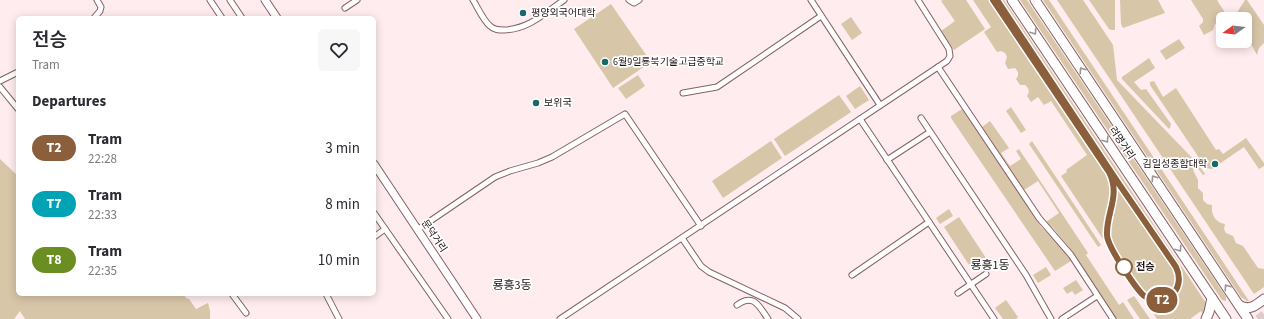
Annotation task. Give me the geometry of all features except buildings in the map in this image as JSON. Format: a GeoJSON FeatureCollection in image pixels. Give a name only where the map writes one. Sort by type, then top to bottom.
{"type":"FeatureCollection","features":[{"type":"Feature","properties":{"kind":"highway","name":"려명거리"},"geometry":{"type":"LineString","coordinates":[[1012,0],[1226,319]]}},
{"type":"Feature","properties":{"kind":"highway","name":"려명거리"},"geometry":{"type":"LineString","coordinates":[[1035,0],[1248,319]]}},
{"type":"Feature","properties":{"kind":"highway"},"geometry":{"type":"LineString","coordinates":[[1206,319],[1212,298]]}},
{"type":"Feature","properties":{"kind":"highway"},"geometry":{"type":"LineString","coordinates":[[1239,304],[1244,308],[1252,308],[1264,299]]}},
{"type":"Feature","properties":{"kind":"main road"},"geometry":{"type":"LineString","coordinates":[[265,0],[276,16]]}},
{"type":"Feature","properties":{"kind":"main road","name":"문덕거리"},"geometry":{"type":"LineString","coordinates":[[376,167],[477,319]]}},
{"type":"Feature","properties":{"kind":"street"},"geometry":{"type":"LineString","coordinates":[[96,16],[101,7],[97,0]]}},
{"type":"Feature","properties":{"kind":"street"},"geometry":{"type":"LineString","coordinates":[[210,0],[221,16]]}},
{"type":"Feature","properties":{"kind":"street"},"geometry":{"type":"LineString","coordinates":[[230,0],[241,16]]}},
{"type":"Feature","properties":{"kind":"street"},"geometry":{"type":"LineString","coordinates":[[345,8],[357,0]]}},
{"type":"Feature","properties":{"kind":"street"},"geometry":{"type":"LineString","coordinates":[[473,0],[488,24],[494,29],[499,30],[522,27],[564,0]]}},
{"type":"Feature","properties":{"kind":"street"},"geometry":{"type":"LineString","coordinates":[[629,0],[634,3],[639,0]]}},
{"type":"Feature","properties":{"kind":"street"},"geometry":{"type":"LineString","coordinates":[[810,0],[880,106]]}},
{"type":"Feature","properties":{"kind":"street"},"geometry":{"type":"LineString","coordinates":[[560,319],[947,61],[950,56],[949,49],[918,0]]}},
{"type":"Feature","properties":{"kind":"street"},"geometry":{"type":"LineString","coordinates":[[683,93],[716,87],[821,16]]}},
{"type":"Feature","properties":{"kind":"street"},"geometry":{"type":"LineString","coordinates":[[938,67],[1039,218],[1071,255],[1113,319]]}},
{"type":"Feature","properties":{"kind":"street"},"geometry":{"type":"LineString","coordinates":[[0,81],[16,73]]}},
{"type":"Feature","properties":{"kind":"street"},"geometry":{"type":"LineString","coordinates":[[0,87],[16,107]]}},
{"type":"Feature","properties":{"kind":"street"},"geometry":{"type":"LineString","coordinates":[[417,230],[496,177],[552,157],[625,114],[701,226]]}},
{"type":"Feature","properties":{"kind":"street"},"geometry":{"type":"LineString","coordinates":[[921,118],[1026,275],[1051,319]]}},
{"type":"Feature","properties":{"kind":"street"},"geometry":{"type":"LineString","coordinates":[[860,119],[994,319]]}},
{"type":"Feature","properties":{"kind":"street"},"geometry":{"type":"LineString","coordinates":[[888,160],[930,132]]}},
{"type":"Feature","properties":{"kind":"street"},"geometry":{"type":"LineString","coordinates":[[376,216],[448,319]]}},
{"type":"Feature","properties":{"kind":"street"},"geometry":{"type":"LineString","coordinates":[[852,275],[929,222]]}},
{"type":"Feature","properties":{"kind":"street"},"geometry":{"type":"LineString","coordinates":[[376,236],[385,229]]}},
{"type":"Feature","properties":{"kind":"street"},"geometry":{"type":"LineString","coordinates":[[682,238],[701,266],[709,272],[785,308],[798,319]]}},
{"type":"Feature","properties":{"kind":"street"},"geometry":{"type":"LineString","coordinates":[[958,293],[986,274]]}},
{"type":"Feature","properties":{"kind":"street"},"geometry":{"type":"LineString","coordinates":[[233,296],[246,313]]}},
{"type":"Feature","properties":{"kind":"street"},"geometry":{"type":"LineString","coordinates":[[327,296],[339,319]]}},
{"type":"Feature","properties":{"kind":"street"},"geometry":{"type":"LineString","coordinates":[[1062,319],[1097,296]]}},
{"type":"Feature","properties":{"kind":"street"},"geometry":{"type":"LineString","coordinates":[[737,305],[747,300],[751,300],[757,304],[768,319]]}},
{"type":"Feature","properties":{"kind":"shaded area"},"geometry":{"type":"Polygon","coordinates":[[[966,0],[985,29],[954,50],[941,31],[955,21],[941,1],[966,0]]]}},
{"type":"Feature","properties":{"kind":"shaded area"},"geometry":{"type":"Polygon","coordinates":[[[973,0],[991,0],[1106,171],[1111,183],[1113,196],[1103,239],[1061,176],[1067,172],[1066,170],[1087,155],[1051,101],[1044,105],[1038,97],[1031,102],[1027,96],[1029,90],[1025,85],[1020,85],[1016,79],[1018,72],[1015,68],[1008,69],[1005,63],[1007,57],[1005,53],[1001,51],[997,52],[984,32],[991,27],[973,0]]]}},
{"type":"Feature","properties":{"kind":"shaded area"},"geometry":{"type":"Polygon","coordinates":[[[999,0],[1004,0],[1206,303],[1205,313],[1203,314],[1201,311],[1190,319],[1157,319],[1146,302],[1162,301],[1172,296],[1176,292],[1181,278],[1178,267],[999,0]]]}},
{"type":"Feature","properties":{"kind":"shaded area"},"geometry":{"type":"Polygon","coordinates":[[[1020,0],[1027,0],[1226,297],[1226,301],[1222,300],[1020,0]]]}},
{"type":"Feature","properties":{"kind":"shaded area"},"geometry":{"type":"Polygon","coordinates":[[[1043,0],[1049,0],[1249,301],[1241,297],[1043,0]]]}},
{"type":"Feature","properties":{"kind":"shaded area"},"geometry":{"type":"Polygon","coordinates":[[[1057,0],[1083,0],[1113,45],[1117,80],[1197,163],[1205,174],[1203,175],[1197,167],[1193,170],[1198,180],[1198,188],[1203,193],[1203,200],[1207,204],[1212,205],[1214,218],[1225,224],[1224,229],[1226,233],[1233,236],[1236,243],[1243,246],[1258,268],[1264,269],[1264,287],[1254,294],[1057,0]]]}},
{"type":"Feature","properties":{"kind":"shaded area"},"geometry":{"type":"Polygon","coordinates":[[[1089,0],[1115,0],[1115,30],[1109,29],[1089,0]]]}},
{"type":"Feature","properties":{"kind":"shaded area"},"geometry":{"type":"Polygon","coordinates":[[[1120,0],[1158,0],[1165,13],[1123,28],[1121,24],[1120,0]]]}},
{"type":"Feature","properties":{"kind":"shaded area"},"geometry":{"type":"Polygon","coordinates":[[[1191,0],[1217,0],[1224,12],[1216,12],[1216,23],[1213,30],[1204,35],[1199,26],[1203,22],[1203,19],[1191,0]]]}},
{"type":"Feature","properties":{"kind":"shaded area"},"geometry":{"type":"Polygon","coordinates":[[[1245,0],[1247,0],[1264,25],[1264,43],[1259,48],[1257,55],[1252,46],[1252,12],[1237,12],[1245,0]]]}},
{"type":"Feature","properties":{"kind":"shaded area"},"geometry":{"type":"Polygon","coordinates":[[[611,4],[651,62],[613,88],[574,29],[611,4]]]}},
{"type":"Feature","properties":{"kind":"shaded area"},"geometry":{"type":"Polygon","coordinates":[[[851,17],[862,33],[852,40],[841,24],[851,17]]]}},
{"type":"Feature","properties":{"kind":"shaded area"},"geometry":{"type":"Polygon","coordinates":[[[1179,39],[1185,48],[1166,60],[1160,51],[1179,39]]]}},
{"type":"Feature","properties":{"kind":"shaded area"},"geometry":{"type":"Polygon","coordinates":[[[1149,58],[1155,68],[1134,82],[1141,90],[1146,89],[1171,124],[1169,129],[1122,79],[1122,77],[1149,58]]]}},
{"type":"Feature","properties":{"kind":"shaded area"},"geometry":{"type":"Polygon","coordinates":[[[638,75],[645,86],[626,99],[618,88],[638,75]]]}},
{"type":"Feature","properties":{"kind":"shaded area"},"geometry":{"type":"Polygon","coordinates":[[[1154,81],[1163,97],[1176,88],[1216,150],[1219,149],[1223,154],[1246,138],[1264,163],[1264,166],[1259,169],[1244,147],[1212,169],[1206,168],[1150,85],[1150,82],[1154,81]]]}},
{"type":"Feature","properties":{"kind":"shaded area"},"geometry":{"type":"Polygon","coordinates":[[[860,86],[869,100],[855,109],[846,96],[860,86]]]}},
{"type":"Feature","properties":{"kind":"shaded area"},"geometry":{"type":"Polygon","coordinates":[[[839,95],[851,112],[785,156],[774,139],[839,95]]]}},
{"type":"Feature","properties":{"kind":"shaded area"},"geometry":{"type":"Polygon","coordinates":[[[1011,107],[1026,130],[1021,133],[1006,111],[1011,107]]]}},
{"type":"Feature","properties":{"kind":"shaded area"},"geometry":{"type":"Polygon","coordinates":[[[962,109],[1042,228],[1060,245],[1071,261],[1055,271],[951,118],[951,116],[962,109]]]}},
{"type":"Feature","properties":{"kind":"shaded area"},"geometry":{"type":"Polygon","coordinates":[[[990,121],[1009,148],[1001,153],[1010,166],[1021,159],[1016,151],[1019,149],[1088,253],[1086,255],[1119,305],[1123,302],[1134,319],[1116,319],[1068,246],[1046,222],[1059,213],[1038,181],[1024,190],[982,127],[990,121]]]}},
{"type":"Feature","properties":{"kind":"shaded area"},"geometry":{"type":"Polygon","coordinates":[[[771,141],[782,158],[723,198],[712,181],[771,141]]]}},
{"type":"Feature","properties":{"kind":"shaded area"},"geometry":{"type":"Polygon","coordinates":[[[1032,141],[1101,245],[1098,247],[1029,144],[1032,141]]]}},
{"type":"Feature","properties":{"kind":"shaded area"},"geometry":{"type":"Polygon","coordinates":[[[0,159],[16,174],[16,296],[184,296],[189,299],[196,309],[208,303],[210,311],[210,319],[25,319],[20,311],[14,319],[0,319],[0,159]]]}},
{"type":"Feature","properties":{"kind":"shaded area"},"geometry":{"type":"Polygon","coordinates":[[[1116,181],[1176,272],[1177,285],[1173,292],[1167,297],[1157,299],[1150,297],[1143,292],[1127,270],[1110,241],[1109,234],[1115,197],[1114,182],[1116,181]]]}},
{"type":"Feature","properties":{"kind":"shaded area"},"geometry":{"type":"Polygon","coordinates":[[[949,209],[953,216],[940,224],[936,218],[949,209]]]}},
{"type":"Feature","properties":{"kind":"shaded area"},"geometry":{"type":"Polygon","coordinates":[[[959,217],[986,258],[971,268],[944,227],[959,217]]]}},
{"type":"Feature","properties":{"kind":"shaded area"},"geometry":{"type":"Polygon","coordinates":[[[1046,267],[1051,275],[1038,283],[1033,275],[1046,267]]]}},
{"type":"Feature","properties":{"kind":"shaded area"},"geometry":{"type":"Polygon","coordinates":[[[1076,280],[1083,290],[1075,295],[1072,291],[1067,294],[1063,288],[1076,280]]]}},
{"type":"Feature","properties":{"kind":"shaded area"},"geometry":{"type":"Polygon","coordinates":[[[1134,296],[1150,319],[1140,319],[1127,300],[1134,296]]]}},
{"type":"Feature","properties":{"kind":"shaded area"},"geometry":{"type":"Polygon","coordinates":[[[1006,300],[1018,317],[1016,319],[1003,319],[995,308],[1006,300]]]}},
{"type":"Feature","properties":{"kind":"tunnel"},"geometry":{"type":"LineString","coordinates":[[1258,319],[1264,314]]}},
{"type":"Feature","properties":{"kind":"tram line"},"geometry":{"type":"LineString","coordinates":[[993,0],[1112,179],[1114,198],[1107,231],[1107,241],[1143,295],[1151,299],[1166,299],[1176,290],[1179,275],[1176,267],[997,0]]}},
{"type":"Feature","properties":{"kind":"tram line","name":"T2"},"geometry":{"type":"LineString","coordinates":[[993,0],[1109,172],[1114,185],[1114,198],[1107,232],[1107,241],[1110,247],[1143,295],[1153,300],[1160,300],[1170,296],[1175,292],[1179,283],[1179,273],[1176,267],[997,0]]}},
{"type":"Feature","properties":{"kind":"place","name":"평양외국어대학"},"geometry":{"type":"Point","coordinates":[523,13]}},
{"type":"Feature","properties":{"kind":"place","name":"6월9일룡북기술고급중학교"},"geometry":{"type":"Point","coordinates":[605,62]}},
{"type":"Feature","properties":{"kind":"place","name":"보위국"},"geometry":{"type":"Point","coordinates":[536,103]}},
{"type":"Feature","properties":{"kind":"place","name":"김일성종합대학"},"geometry":{"type":"Point","coordinates":[1215,164]}},
{"type":"Feature","properties":{"kind":"place","name":"전승"},"geometry":{"type":"Point","coordinates":[1124,267]}},
{"type":"Feature","properties":{"kind":"district","name":"룡흥1동"},"geometry":{"type":"Point","coordinates":[990,265]}},
{"type":"Feature","properties":{"kind":"district","name":"룡흥3동"},"geometry":{"type":"Point","coordinates":[512,285]}}]}
